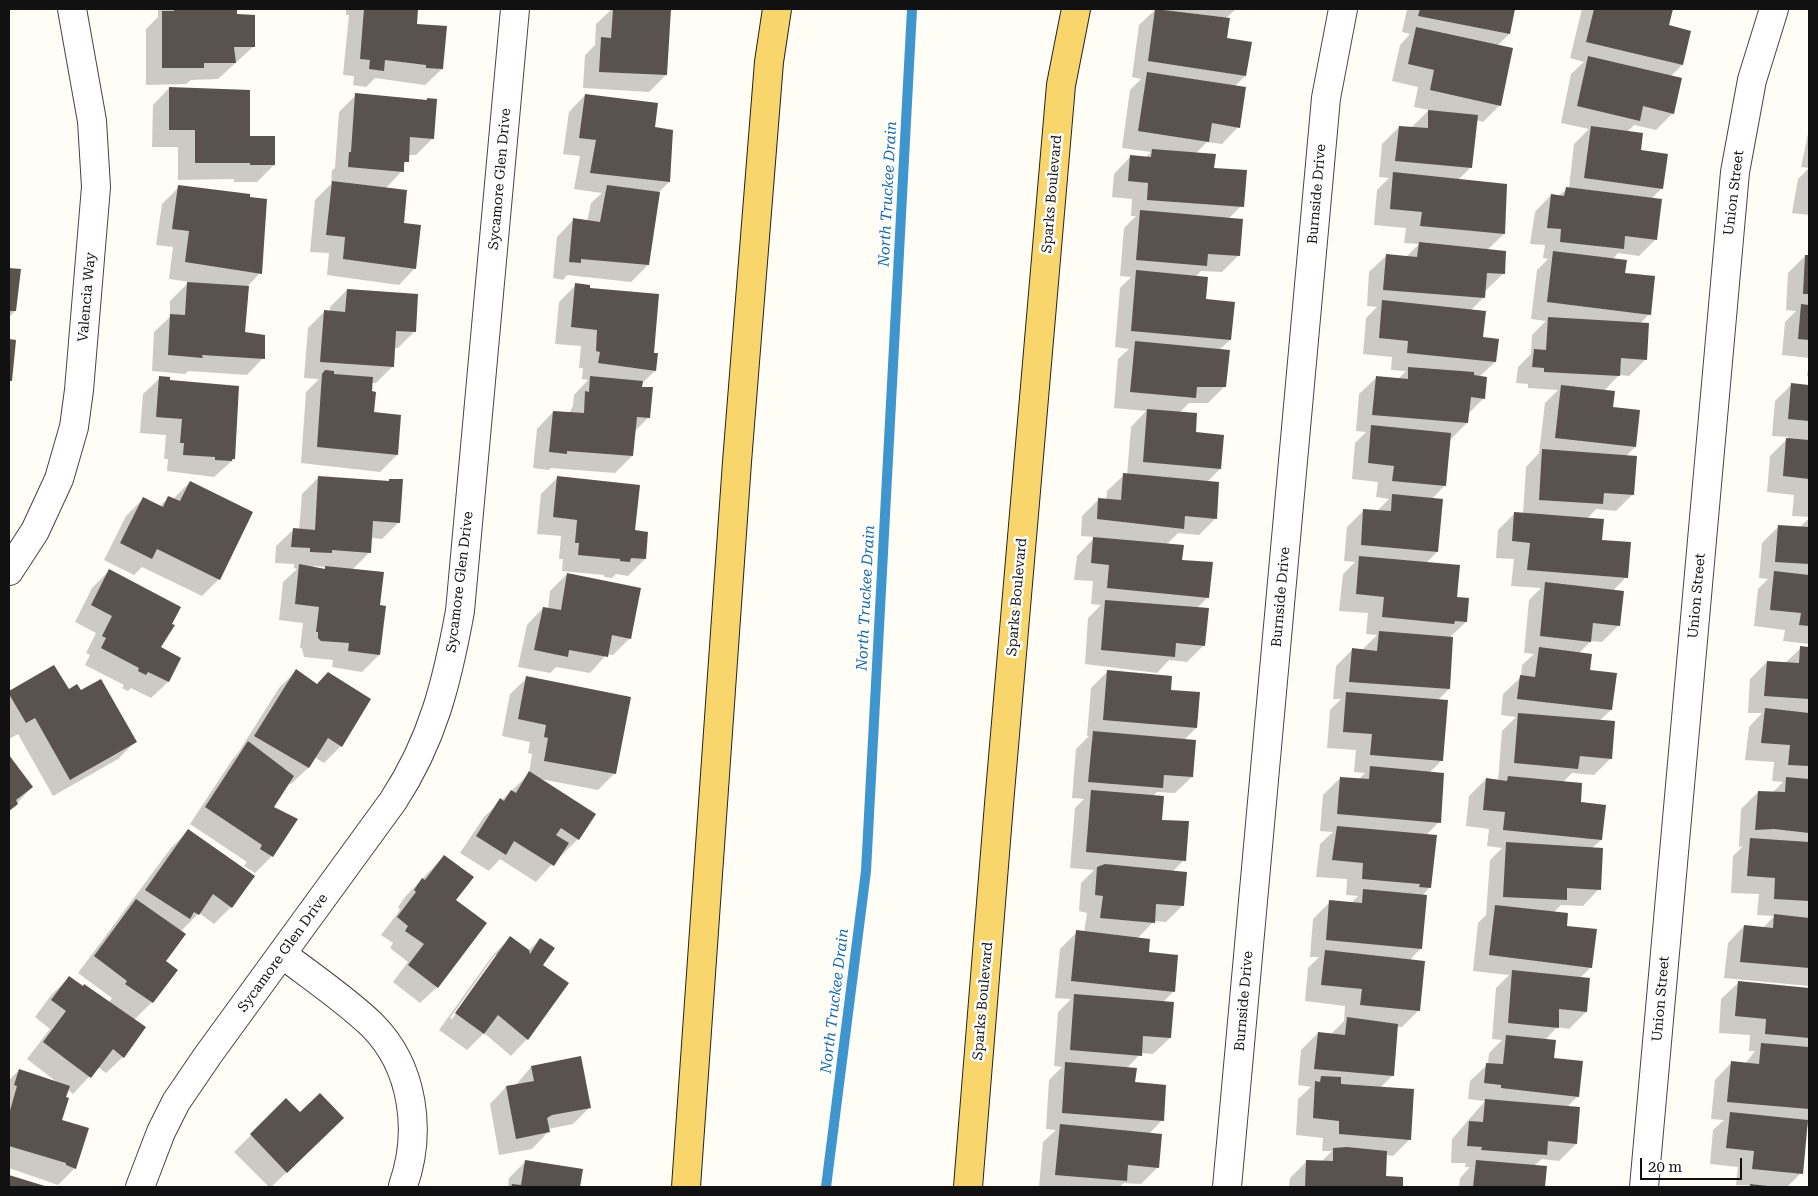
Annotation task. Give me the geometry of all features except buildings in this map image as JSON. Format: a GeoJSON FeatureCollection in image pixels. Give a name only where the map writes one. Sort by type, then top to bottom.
{"type":"FeatureCollection","features":[{"type":"Feature","properties":{"kind":"main road"},"geometry":{"type":"LineString","coordinates":[[686,1187],[742,404],[769,62],[777,9]]}},
{"type":"Feature","properties":{"kind":"main road","name":"Sparks Boulevard"},"geometry":{"type":"LineString","coordinates":[[968,1187],[998,804],[1061,85],[1076,9]]}},
{"type":"Feature","properties":{"kind":"street","name":"Valencia Way"},"geometry":{"type":"LineString","coordinates":[[9,571],[35,531],[59,479],[74,427],[79,390],[96,187],[92,121],[72,9]]}},
{"type":"Feature","properties":{"kind":"street","name":"Sycamore Glen Drive"},"geometry":{"type":"LineString","coordinates":[[140,1187],[161,1132],[176,1102],[405,783],[436,719],[446,682],[460,611],[515,9]]}},
{"type":"Feature","properties":{"kind":"street","name":"Burnside Drive"},"geometry":{"type":"LineString","coordinates":[[1228,1187],[1326,98],[1343,9]]}},
{"type":"Feature","properties":{"kind":"street","name":"Union Street"},"geometry":{"type":"LineString","coordinates":[[1644,1187],[1735,172],[1752,80],[1774,9]]}},
{"type":"Feature","properties":{"kind":"street"},"geometry":{"type":"LineString","coordinates":[[282,954],[373,1026],[396,1058],[410,1094],[414,1148],[403,1186]]}},
{"type":"Feature","properties":{"kind":"waterway","name":"North Truckee Drain"},"geometry":{"type":"LineString","coordinates":[[826,1187],[866,871],[912,9]]}}]}
